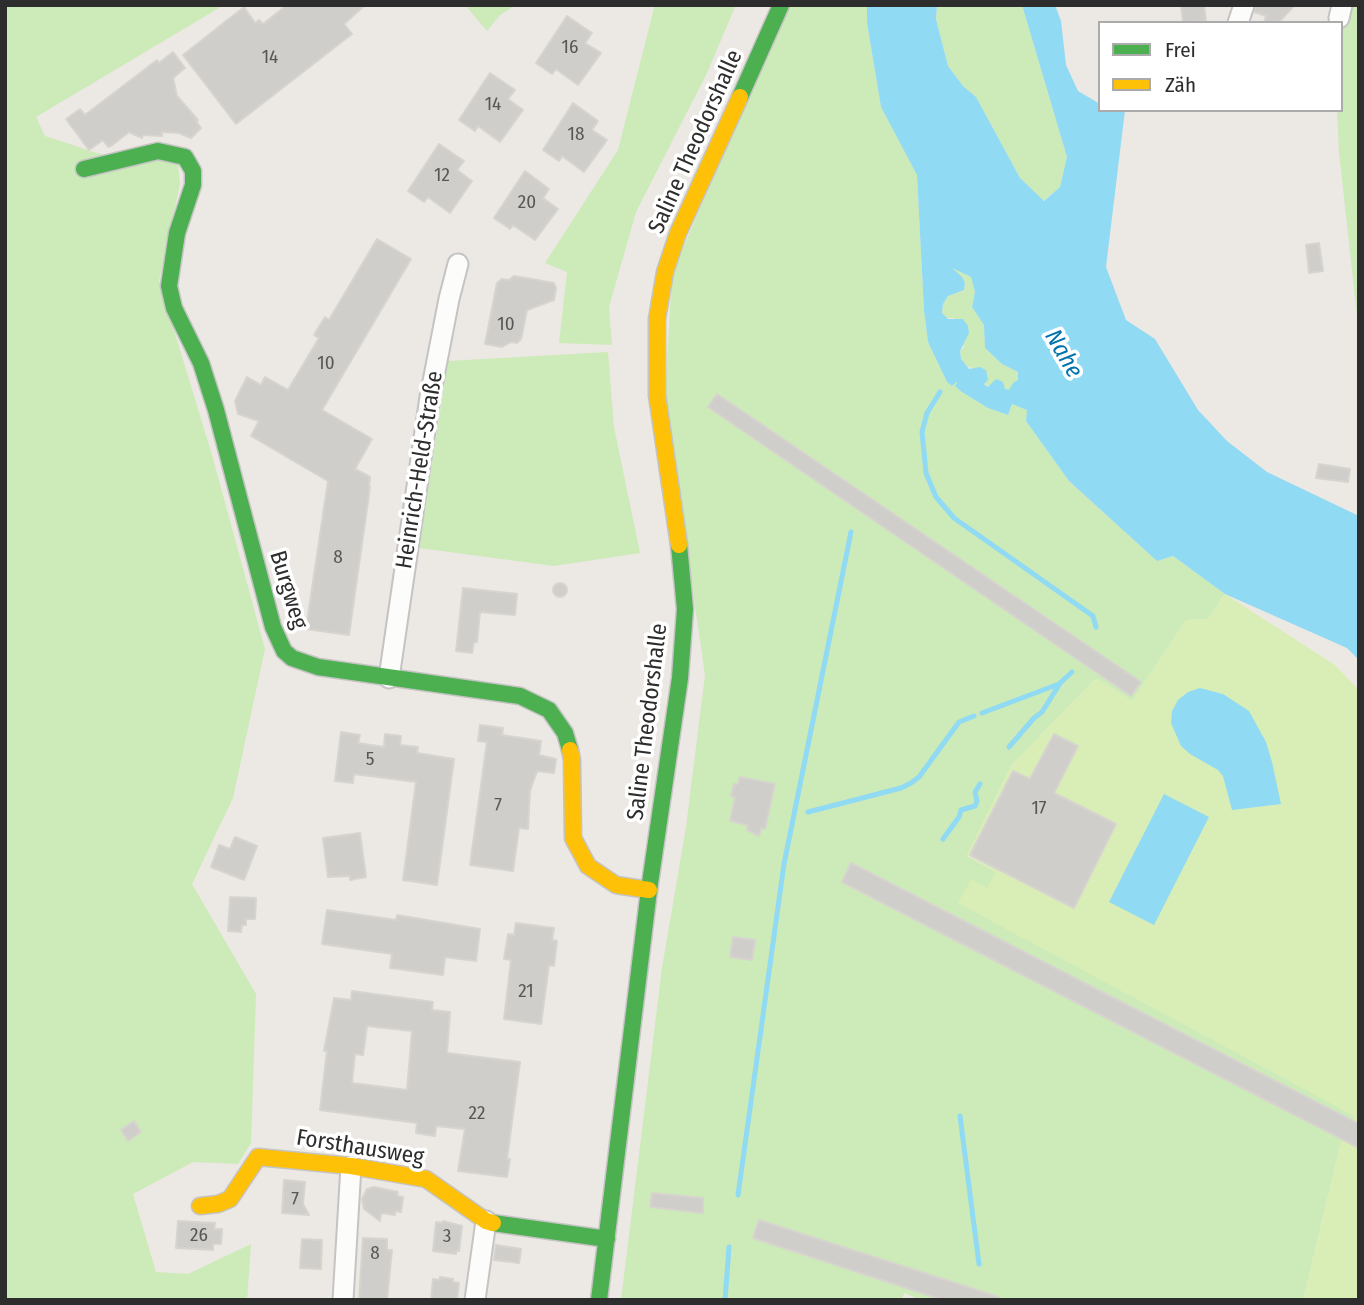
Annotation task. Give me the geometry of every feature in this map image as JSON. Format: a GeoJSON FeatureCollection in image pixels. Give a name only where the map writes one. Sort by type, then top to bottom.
{"type":"FeatureCollection","features":[{"type":"Feature","properties":{"kind":"street","name":"Saline Theodorshalle"},"geometry":{"type":"LineString","coordinates":[[600,1300],[649,890],[680,678],[685,609],[676,516],[657,395],[657,319],[664,272],[678,233],[781,5]]}},
{"type":"Feature","properties":{"kind":"street","name":"Burgweg"},"geometry":{"type":"LineString","coordinates":[[83,169],[158,151],[185,157],[193,171],[193,184],[177,233],[169,286],[174,308],[201,363],[216,410],[279,643],[292,658],[305,663],[346,673],[520,696],[549,710],[565,733],[572,760],[573,838],[588,866],[616,885],[649,890]]}},
{"type":"Feature","properties":{"kind":"street","name":"Heinrich-Held-Straße"},"geometry":{"type":"LineString","coordinates":[[389,678],[430,397],[458,264]]}},
{"type":"Feature","properties":{"kind":"street","name":"Forsthausweg"},"geometry":{"type":"LineString","coordinates":[[200,1206],[218,1204],[230,1199],[258,1157],[351,1166],[426,1179],[486,1221],[607,1239]]}},
{"type":"Feature","properties":{"kind":"street"},"geometry":{"type":"LineString","coordinates":[[343,1300],[351,1166]]}},
{"type":"Feature","properties":{"kind":"street"},"geometry":{"type":"LineString","coordinates":[[475,1300],[486,1221]]}},
{"type":"Feature","properties":{"kind":"green space"},"geometry":{"type":"Polygon","coordinates":[[[5,5],[224,5],[36,117],[45,136],[100,154],[161,159],[178,164],[180,184],[159,281],[212,455],[265,649],[233,798],[192,884],[256,994],[251,1143],[238,1164],[193,1162],[133,1194],[156,1272],[188,1274],[251,1244],[247,1300],[5,1300],[5,5]]]}},
{"type":"Feature","properties":{"kind":"green space"},"geometry":{"type":"Polygon","coordinates":[[[465,5],[516,5],[500,15],[487,31],[465,5]]]}},
{"type":"Feature","properties":{"kind":"green space"},"geometry":{"type":"Polygon","coordinates":[[[653,5],[736,5],[707,73],[636,212],[609,307],[612,345],[559,343],[567,272],[545,263],[618,150],[653,5]]]}},
{"type":"Feature","properties":{"kind":"green space"},"geometry":{"type":"Polygon","coordinates":[[[787,5],[867,5],[867,23],[881,107],[917,174],[928,342],[947,382],[952,386],[955,381],[962,392],[988,408],[1008,415],[1012,404],[1028,410],[1026,421],[1069,481],[1157,561],[1173,556],[1225,594],[1208,619],[1186,620],[1132,701],[1098,679],[1093,681],[1011,766],[967,856],[996,872],[988,888],[959,903],[1355,1116],[1340,1146],[1303,1300],[921,1300],[904,1293],[902,1300],[621,1300],[662,968],[686,827],[705,675],[665,396],[672,274],[787,5]]]}},
{"type":"Feature","properties":{"kind":"green space"},"geometry":{"type":"Polygon","coordinates":[[[937,5],[1022,5],[1067,157],[1060,187],[1043,201],[1020,178],[976,97],[963,86],[948,66],[936,19],[937,5]]]}},
{"type":"Feature","properties":{"kind":"green space"},"geometry":{"type":"Polygon","coordinates":[[[1348,5],[1359,5],[1357,316],[1339,152],[1337,112],[1343,112],[1343,25],[1348,5]]]}},
{"type":"Feature","properties":{"kind":"green space"},"geometry":{"type":"Polygon","coordinates":[[[952,268],[971,277],[975,292],[972,307],[984,325],[985,348],[1002,364],[1018,372],[1018,380],[1009,390],[988,387],[974,369],[964,365],[961,359],[960,351],[964,347],[954,318],[945,318],[942,313],[948,296],[964,290],[965,283],[952,268]]]}},
{"type":"Feature","properties":{"kind":"green space"},"geometry":{"type":"Polygon","coordinates":[[[608,352],[614,427],[640,553],[554,566],[419,548],[448,361],[608,352]]]}},
{"type":"Feature","properties":{"kind":"green space"},"geometry":{"type":"Polygon","coordinates":[[[1225,594],[1335,665],[1359,690],[1359,1300],[1303,1300],[1340,1146],[1354,1116],[958,903],[971,879],[987,888],[996,872],[967,855],[1011,766],[1093,681],[1098,679],[1132,701],[1186,620],[1208,619],[1225,594]]]}},
{"type":"Feature","properties":{"kind":"water","name":"Nahe"},"geometry":{"type":"Polygon","coordinates":[[[867,5],[937,5],[936,19],[948,66],[963,86],[976,97],[1020,178],[1044,201],[1060,187],[1067,157],[1022,5],[1055,5],[1061,21],[1066,65],[1078,91],[1098,103],[1098,112],[1125,112],[1106,267],[1126,320],[1155,339],[1198,410],[1227,441],[1267,472],[1359,516],[1359,660],[1347,648],[1225,594],[1173,556],[1157,561],[1069,481],[1026,421],[1027,410],[1012,404],[1008,415],[988,408],[962,392],[955,386],[956,382],[952,386],[947,382],[928,342],[917,175],[881,107],[867,23],[867,5]],[[952,268],[962,277],[964,290],[948,296],[942,313],[948,319],[963,319],[968,326],[969,333],[960,351],[961,359],[969,369],[980,367],[986,370],[988,380],[984,384],[988,387],[996,379],[1003,382],[1005,389],[1009,390],[1018,380],[1018,372],[1002,364],[985,348],[984,325],[972,307],[975,292],[971,277],[952,268]]]}},
{"type":"Feature","properties":{"kind":"water"},"geometry":{"type":"Polygon","coordinates":[[[1200,688],[1223,694],[1249,711],[1266,742],[1281,804],[1232,810],[1223,776],[1181,746],[1171,723],[1172,711],[1178,700],[1188,692],[1200,688]]]}},
{"type":"Feature","properties":{"kind":"water"},"geometry":{"type":"Polygon","coordinates":[[[1164,794],[1209,817],[1154,925],[1109,902],[1164,794]]]}},
{"type":"Feature","properties":{"kind":"building"},"geometry":{"type":"Polygon","coordinates":[[[287,5],[365,5],[344,24],[352,34],[236,124],[183,55],[244,7],[255,23],[259,20],[263,24],[287,5]]]}},
{"type":"Feature","properties":{"kind":"building"},"geometry":{"type":"Polygon","coordinates":[[[1181,5],[1204,5],[1206,21],[1183,21],[1181,5]]]}},
{"type":"Feature","properties":{"kind":"building"},"geometry":{"type":"Polygon","coordinates":[[[1256,5],[1295,5],[1280,21],[1265,21],[1266,16],[1254,12],[1256,5]]]}},
{"type":"Feature","properties":{"kind":"building"},"geometry":{"type":"Polygon","coordinates":[[[567,16],[592,33],[585,43],[601,53],[578,85],[556,69],[552,74],[536,63],[567,16]]]}},
{"type":"Feature","properties":{"kind":"building"},"geometry":{"type":"Polygon","coordinates":[[[173,52],[185,68],[173,78],[177,96],[198,120],[196,121],[201,128],[191,138],[179,133],[162,132],[162,136],[143,135],[142,138],[129,132],[111,146],[108,147],[103,140],[89,150],[66,119],[80,109],[85,115],[157,60],[159,63],[173,52]]]}},
{"type":"Feature","properties":{"kind":"building"},"geometry":{"type":"Polygon","coordinates":[[[490,73],[515,90],[508,99],[523,110],[500,142],[478,126],[475,131],[459,120],[490,73]]]}},
{"type":"Feature","properties":{"kind":"building"},"geometry":{"type":"Polygon","coordinates":[[[573,103],[598,121],[592,130],[607,140],[584,172],[562,156],[559,161],[543,150],[573,103]]]}},
{"type":"Feature","properties":{"kind":"building"},"geometry":{"type":"Polygon","coordinates":[[[439,144],[464,161],[457,170],[472,181],[450,213],[428,197],[424,202],[408,191],[439,144]]]}},
{"type":"Feature","properties":{"kind":"building"},"geometry":{"type":"Polygon","coordinates":[[[525,171],[549,189],[543,198],[558,209],[535,240],[513,225],[510,229],[494,218],[525,171]]]}},
{"type":"Feature","properties":{"kind":"building"},"geometry":{"type":"Polygon","coordinates":[[[377,239],[411,259],[322,410],[372,439],[355,469],[370,477],[370,487],[349,635],[306,629],[328,481],[251,436],[259,421],[238,414],[235,401],[247,377],[261,385],[265,377],[288,390],[319,338],[314,335],[325,317],[329,320],[377,239]]]}},
{"type":"Feature","properties":{"kind":"building"},"geometry":{"type":"Polygon","coordinates":[[[1319,243],[1323,271],[1309,273],[1306,245],[1319,243]]]}},
{"type":"Feature","properties":{"kind":"building"},"geometry":{"type":"Polygon","coordinates":[[[514,276],[554,283],[554,300],[527,310],[521,339],[517,343],[511,342],[502,347],[485,344],[497,283],[514,276]]]}},
{"type":"Feature","properties":{"kind":"building"},"geometry":{"type":"Polygon","coordinates":[[[717,394],[1141,682],[1131,696],[708,407],[717,394]]]}},
{"type":"Feature","properties":{"kind":"building"},"geometry":{"type":"Polygon","coordinates":[[[1319,464],[1350,469],[1348,482],[1316,478],[1319,464]]]}},
{"type":"Feature","properties":{"kind":"building"},"geometry":{"type":"Polygon","coordinates":[[[557,583],[563,583],[567,590],[563,597],[557,597],[553,593],[553,587],[557,583]]]}},
{"type":"Feature","properties":{"kind":"building"},"geometry":{"type":"Polygon","coordinates":[[[463,588],[517,594],[515,615],[480,612],[477,642],[474,642],[472,653],[456,651],[463,588]]]}},
{"type":"Feature","properties":{"kind":"building"},"geometry":{"type":"Polygon","coordinates":[[[480,725],[503,728],[502,735],[541,741],[539,755],[556,759],[554,773],[537,771],[530,791],[528,829],[519,828],[513,871],[470,865],[487,742],[478,741],[480,725]]]}},
{"type":"Feature","properties":{"kind":"building"},"geometry":{"type":"Polygon","coordinates":[[[341,732],[360,735],[358,743],[384,747],[385,734],[401,736],[400,745],[418,747],[417,753],[454,759],[437,885],[403,880],[416,782],[354,774],[353,783],[335,781],[341,732]]]}},
{"type":"Feature","properties":{"kind":"building"},"geometry":{"type":"Polygon","coordinates":[[[1054,734],[1078,746],[1054,793],[1116,824],[1074,908],[970,855],[1013,771],[1030,779],[1054,734]]]}},
{"type":"Feature","properties":{"kind":"building"},"geometry":{"type":"Polygon","coordinates":[[[740,777],[775,784],[765,829],[761,828],[759,836],[747,830],[748,825],[730,821],[735,797],[731,796],[734,784],[738,784],[740,777]]]}},
{"type":"Feature","properties":{"kind":"building"},"geometry":{"type":"Polygon","coordinates":[[[360,833],[366,877],[350,880],[350,876],[328,877],[323,838],[360,833]]]}},
{"type":"Feature","properties":{"kind":"building"},"geometry":{"type":"Polygon","coordinates":[[[235,837],[257,846],[244,880],[211,867],[219,845],[230,849],[235,837]]]}},
{"type":"Feature","properties":{"kind":"building"},"geometry":{"type":"Polygon","coordinates":[[[851,863],[1359,1124],[1359,1148],[842,882],[851,863]]]}},
{"type":"Feature","properties":{"kind":"building"},"geometry":{"type":"Polygon","coordinates":[[[230,897],[256,898],[255,919],[246,919],[246,925],[242,925],[241,932],[228,931],[230,897]]]}},
{"type":"Feature","properties":{"kind":"building"},"geometry":{"type":"Polygon","coordinates":[[[327,910],[396,920],[397,915],[480,929],[476,961],[445,957],[443,975],[390,968],[392,954],[322,944],[327,910]]]}},
{"type":"Feature","properties":{"kind":"building"},"geometry":{"type":"Polygon","coordinates":[[[516,923],[554,928],[552,940],[557,941],[554,966],[549,965],[541,1024],[504,1019],[511,960],[504,959],[508,934],[514,935],[516,923]]]}},
{"type":"Feature","properties":{"kind":"building"},"geometry":{"type":"Polygon","coordinates":[[[733,937],[755,940],[752,960],[730,957],[733,937]]]}},
{"type":"Feature","properties":{"kind":"building"},"geometry":{"type":"Polygon","coordinates":[[[352,991],[433,1002],[432,1010],[450,1012],[447,1053],[520,1062],[507,1177],[458,1171],[465,1129],[436,1126],[435,1136],[416,1133],[417,1123],[320,1110],[327,1051],[324,1051],[334,998],[351,1000],[352,991]],[[367,1026],[363,1055],[355,1054],[352,1083],[407,1090],[412,1031],[367,1026]]]}},
{"type":"Feature","properties":{"kind":"building"},"geometry":{"type":"Polygon","coordinates":[[[134,1121],[141,1132],[128,1141],[121,1130],[134,1121]]]}},
{"type":"Feature","properties":{"kind":"building"},"geometry":{"type":"Polygon","coordinates":[[[284,1180],[305,1182],[303,1204],[309,1215],[282,1213],[284,1180]]]}},
{"type":"Feature","properties":{"kind":"building"},"geometry":{"type":"Polygon","coordinates":[[[374,1187],[398,1192],[397,1196],[403,1197],[401,1212],[395,1211],[395,1215],[381,1213],[380,1221],[364,1209],[362,1199],[367,1189],[374,1187]]]}},
{"type":"Feature","properties":{"kind":"building"},"geometry":{"type":"Polygon","coordinates":[[[652,1193],[703,1198],[703,1213],[650,1207],[652,1193]]]}},
{"type":"Feature","properties":{"kind":"building"},"geometry":{"type":"Polygon","coordinates":[[[759,1220],[999,1297],[999,1300],[943,1300],[753,1238],[759,1220]]]}},
{"type":"Feature","properties":{"kind":"building"},"geometry":{"type":"Polygon","coordinates":[[[178,1221],[215,1223],[214,1229],[222,1229],[221,1244],[213,1244],[213,1250],[176,1248],[178,1221]]]}},
{"type":"Feature","properties":{"kind":"building"},"geometry":{"type":"Polygon","coordinates":[[[436,1222],[462,1226],[459,1251],[456,1251],[456,1254],[433,1251],[436,1222]]]}},
{"type":"Feature","properties":{"kind":"building"},"geometry":{"type":"Polygon","coordinates":[[[363,1238],[387,1239],[387,1250],[392,1250],[387,1300],[359,1300],[363,1238]]]}},
{"type":"Feature","properties":{"kind":"building"},"geometry":{"type":"Polygon","coordinates":[[[302,1239],[322,1240],[321,1269],[300,1268],[302,1239]]]}},
{"type":"Feature","properties":{"kind":"building"},"geometry":{"type":"Polygon","coordinates":[[[496,1245],[521,1249],[519,1263],[494,1260],[496,1245]]]}},
{"type":"Feature","properties":{"kind":"building"},"geometry":{"type":"Polygon","coordinates":[[[440,1277],[459,1283],[457,1300],[431,1300],[433,1279],[440,1280],[440,1277]]]}},
{"type":"Feature","properties":{"kind":"waterway"},"geometry":{"type":"LineString","coordinates":[[940,392],[927,413],[922,432],[926,473],[936,497],[954,518],[1093,616],[1096,627]]}},
{"type":"Feature","properties":{"kind":"waterway"},"geometry":{"type":"LineString","coordinates":[[738,1195],[784,864],[851,532]]}},
{"type":"Feature","properties":{"kind":"waterway"},"geometry":{"type":"LineString","coordinates":[[982,713],[1059,684],[1072,672]]}},
{"type":"Feature","properties":{"kind":"waterway"},"geometry":{"type":"LineString","coordinates":[[1009,747],[1042,712],[1059,685]]}},
{"type":"Feature","properties":{"kind":"waterway"},"geometry":{"type":"LineString","coordinates":[[808,812],[901,788],[911,783],[919,777],[959,722],[974,716]]}},
{"type":"Feature","properties":{"kind":"waterway"},"geometry":{"type":"LineString","coordinates":[[943,839],[961,810],[975,806],[975,792],[980,784]]}},
{"type":"Feature","properties":{"kind":"waterway"},"geometry":{"type":"LineString","coordinates":[[960,1116],[979,1264]]}},
{"type":"Feature","properties":{"kind":"waterway"},"geometry":{"type":"LineString","coordinates":[[725,1300],[729,1247]]}},
{"type":"Feature","properties":{"kind":"traffic: fast"},"geometry":{"type":"LineString","coordinates":[[740,97],[781,5]]}},
{"type":"Feature","properties":{"kind":"traffic: fast"},"geometry":{"type":"LineString","coordinates":[[84,169],[158,151],[185,157],[193,171],[193,185],[177,233],[169,286],[174,308],[201,363],[216,410],[273,627],[284,651],[292,658],[318,667],[520,696],[549,710],[565,733],[570,750]]}},
{"type":"Feature","properties":{"kind":"traffic: fast"},"geometry":{"type":"LineString","coordinates":[[599,1300],[649,890],[680,678],[685,609],[679,545]]}},
{"type":"Feature","properties":{"kind":"traffic: fast"},"geometry":{"type":"LineString","coordinates":[[493,1223],[607,1239]]}},
{"type":"Feature","properties":{"kind":"traffic: slow"},"geometry":{"type":"LineString","coordinates":[[679,545],[657,395],[657,319],[665,272],[678,233],[740,97]]}},
{"type":"Feature","properties":{"kind":"traffic: slow"},"geometry":{"type":"LineString","coordinates":[[570,750],[573,838],[588,866],[616,885],[649,890]]}},
{"type":"Feature","properties":{"kind":"traffic: slow"},"geometry":{"type":"LineString","coordinates":[[200,1206],[218,1204],[230,1199],[258,1157],[351,1166],[426,1179],[486,1221],[493,1223]]}}]}
